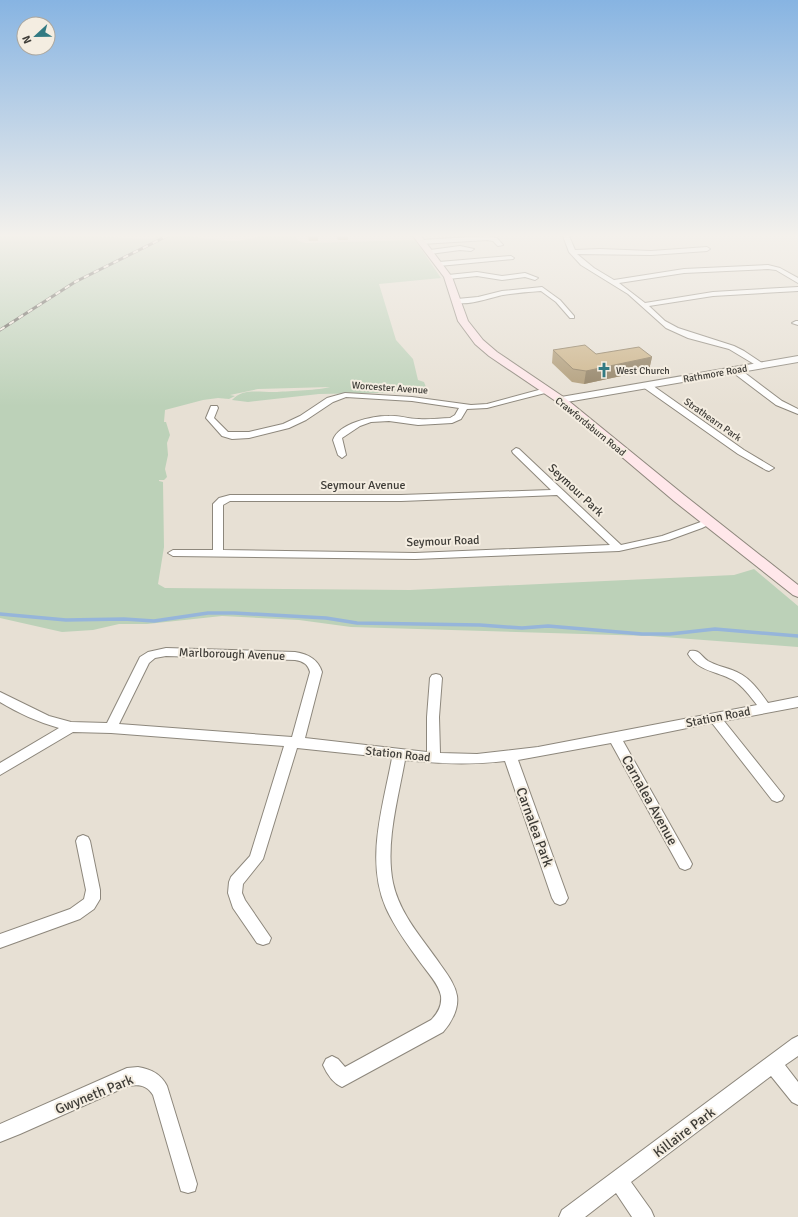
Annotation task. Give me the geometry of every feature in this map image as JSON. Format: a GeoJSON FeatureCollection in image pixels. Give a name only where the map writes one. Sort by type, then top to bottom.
{"type":"FeatureCollection","features":[{"type":"Feature","properties":{"kind":"main road","name":"Crawfordsburn Road"},"geometry":{"type":"LineString","coordinates":[[454,293],[463,321],[479,342],[493,354],[561,400],[798,592]]}},
{"type":"Feature","properties":{"kind":"street"},"geometry":{"type":"LineString","coordinates":[[457,301],[478,299],[504,293]]}},
{"type":"Feature","properties":{"kind":"street"},"geometry":{"type":"LineString","coordinates":[[547,293],[558,301],[572,317]]}},
{"type":"Feature","properties":{"kind":"street"},"geometry":{"type":"LineString","coordinates":[[631,293],[673,329],[684,334],[739,351],[759,365]]}},
{"type":"Feature","properties":{"kind":"street"},"geometry":{"type":"LineString","coordinates":[[644,304],[713,294],[734,293]]}},
{"type":"Feature","properties":{"kind":"street","name":"Rathmore Road"},"geometry":{"type":"LineString","coordinates":[[561,400],[798,359]]}},
{"type":"Feature","properties":{"kind":"street"},"geometry":{"type":"LineString","coordinates":[[734,369],[779,404],[798,412]]}},
{"type":"Feature","properties":{"kind":"street","name":"Strathearn Park"},"geometry":{"type":"LineString","coordinates":[[646,385],[741,452],[769,468]]}},
{"type":"Feature","properties":{"kind":"street","name":"Worcester Avenue"},"geometry":{"type":"LineString","coordinates":[[214,408],[210,418],[223,433],[232,436],[249,435],[279,428],[304,418],[330,400],[345,395],[412,399],[464,407],[487,406],[546,390]]}},
{"type":"Feature","properties":{"kind":"street"},"geometry":{"type":"LineString","coordinates":[[342,455],[337,440],[340,435],[350,427],[360,422],[384,422],[395,418],[418,422],[452,420],[458,417],[464,407]]}},
{"type":"Feature","properties":{"kind":"street","name":"Seymour Park"},"geometry":{"type":"LineString","coordinates":[[516,451],[619,548]]}},
{"type":"Feature","properties":{"kind":"street","name":"Seymour Avenue"},"geometry":{"type":"LineString","coordinates":[[218,554],[218,504],[222,500],[230,498],[401,498],[560,492]]}},
{"type":"Feature","properties":{"kind":"street","name":"Seymour Road"},"geometry":{"type":"LineString","coordinates":[[173,553],[415,556],[619,548],[664,539],[710,522]]}},
{"type":"Feature","properties":{"kind":"street","name":"Marlborough Avenue"},"geometry":{"type":"LineString","coordinates":[[111,728],[141,664],[152,655],[166,652],[295,656],[309,660],[315,667],[316,672],[256,859],[240,877],[235,888],[238,903],[263,938]]}},
{"type":"Feature","properties":{"kind":"street"},"geometry":{"type":"LineString","coordinates":[[694,654],[708,667],[729,673],[741,679],[765,708]]}},
{"type":"Feature","properties":{"kind":"street"},"geometry":{"type":"LineString","coordinates":[[434,758],[433,717],[436,678]]}},
{"type":"Feature","properties":{"kind":"street","name":"Station Road"},"geometry":{"type":"LineString","coordinates":[[0,696],[13,704],[45,719],[71,727],[111,728],[294,742],[434,758],[477,759],[510,756],[798,702]]}},
{"type":"Feature","properties":{"kind":"street"},"geometry":{"type":"LineString","coordinates":[[715,718],[776,796]]}},
{"type":"Feature","properties":{"kind":"street"},"geometry":{"type":"LineString","coordinates":[[0,770],[71,727]]}},
{"type":"Feature","properties":{"kind":"street","name":"Carnalea Avenue"},"geometry":{"type":"LineString","coordinates":[[614,737],[685,864]]}},
{"type":"Feature","properties":{"kind":"street"},"geometry":{"type":"LineString","coordinates":[[332,1064],[342,1078],[437,1026],[443,1020],[449,1004],[449,997],[444,983],[400,919],[391,899],[385,879],[383,854],[384,842],[399,754]]}},
{"type":"Feature","properties":{"kind":"street","name":"Carnalea Park"},"geometry":{"type":"LineString","coordinates":[[510,756],[560,898]]}},
{"type":"Feature","properties":{"kind":"street"},"geometry":{"type":"LineString","coordinates":[[0,942],[75,914],[89,904],[92,899],[93,890],[83,842]]}},
{"type":"Feature","properties":{"kind":"street","name":"Killaire Park"},"geometry":{"type":"LineString","coordinates":[[569,1217],[619,1181],[798,1045]]}},
{"type":"Feature","properties":{"kind":"street"},"geometry":{"type":"LineString","coordinates":[[773,1064],[798,1096]]}},
{"type":"Feature","properties":{"kind":"street","name":"Gwyneth Park"},"geometry":{"type":"LineString","coordinates":[[0,1133],[24,1124],[127,1077],[147,1077],[158,1086],[161,1092],[188,1184]]}},
{"type":"Feature","properties":{"kind":"street"},"geometry":{"type":"LineString","coordinates":[[619,1181],[644,1217]]}},
{"type":"Feature","properties":{"kind":"green space"},"geometry":{"type":"Polygon","coordinates":[[[0,293],[382,293],[396,340],[413,359],[418,380],[424,382],[428,392],[319,394],[248,402],[232,400],[236,396],[247,392],[312,390],[330,387],[258,389],[230,395],[235,396],[229,399],[218,398],[203,400],[165,410],[164,422],[166,422],[170,435],[167,443],[168,455],[165,469],[167,477],[164,480],[159,480],[163,482],[164,547],[158,584],[165,588],[410,590],[734,575],[754,569],[798,606],[798,647],[650,636],[351,627],[299,620],[222,616],[147,624],[119,624],[93,630],[62,632],[0,618],[0,293]]]}},
{"type":"Feature","properties":{"kind":"building"},"geometry":{"type":"Polygon","coordinates":[[[585,345],[596,354],[639,347],[652,357],[586,371],[573,369],[553,350],[585,345]]]}},
{"type":"Feature","properties":{"kind":"waterway"},"geometry":{"type":"LineString","coordinates":[[0,614],[66,620],[124,619],[154,621],[208,613],[234,613],[326,618],[357,623],[480,625],[522,628],[548,626],[642,634],[670,634],[715,629],[798,636]]}},
{"type":"Feature","properties":{"kind":"railway"},"geometry":{"type":"LineString","coordinates":[[0,330],[58,293]]}},
{"type":"Feature","properties":{"kind":"place","name":"West Church"},"geometry":{"type":"Point","coordinates":[604,370]}}]}
